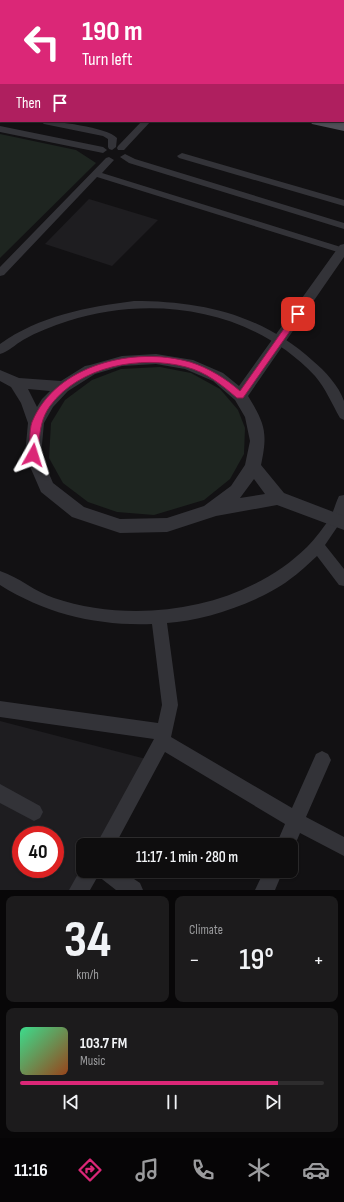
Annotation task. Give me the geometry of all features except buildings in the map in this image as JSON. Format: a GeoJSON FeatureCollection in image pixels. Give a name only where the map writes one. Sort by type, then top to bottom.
{"type":"FeatureCollection","features":[{"type":"Feature","properties":{"kind":"main road"},"geometry":{"type":"LineString","coordinates":[[322,122],[344,127]]}},
{"type":"Feature","properties":{"kind":"street"},"geometry":{"type":"LineString","coordinates":[[56,122],[69,123],[106,134],[113,138],[112,148]]}},
{"type":"Feature","properties":{"kind":"street"},"geometry":{"type":"LineString","coordinates":[[125,157],[118,160],[109,160],[101,155],[146,122]]}},
{"type":"Feature","properties":{"kind":"street"},"geometry":{"type":"LineString","coordinates":[[53,140],[69,123]]}},
{"type":"Feature","properties":{"kind":"street"},"geometry":{"type":"LineString","coordinates":[[0,129],[53,140],[112,148],[127,152],[125,157]]}},
{"type":"Feature","properties":{"kind":"street"},"geometry":{"type":"LineString","coordinates":[[182,156],[344,203]]}},
{"type":"Feature","properties":{"kind":"street"},"geometry":{"type":"LineString","coordinates":[[125,157],[132,161],[344,226]]}},
{"type":"Feature","properties":{"kind":"street"},"geometry":{"type":"LineString","coordinates":[[0,273],[109,160]]}},
{"type":"Feature","properties":{"kind":"street"},"geometry":{"type":"LineString","coordinates":[[96,174],[343,250],[281,340],[240,396]]}},
{"type":"Feature","properties":{"kind":"street"},"geometry":{"type":"LineString","coordinates":[[0,350],[27,333],[54,321],[97,309],[141,304],[171,305],[201,309],[229,316],[256,326],[281,340],[302,356],[320,374],[335,395],[344,414]]}},
{"type":"Feature","properties":{"kind":"street"},"geometry":{"type":"LineString","coordinates":[[210,511],[237,491],[253,466],[258,441],[253,418],[240,396],[218,377],[188,364],[156,359],[122,361],[90,370],[63,387],[47,403],[36,423],[33,455],[47,487],[78,512],[120,526],[168,525],[210,511],[278,498],[340,521]]}},
{"type":"Feature","properties":{"kind":"street"},"geometry":{"type":"LineString","coordinates":[[0,375],[16,383],[63,387]]}},
{"type":"Feature","properties":{"kind":"street"},"geometry":{"type":"LineString","coordinates":[[16,383],[28,402],[36,423]]}},
{"type":"Feature","properties":{"kind":"street"},"geometry":{"type":"LineString","coordinates":[[253,466],[278,498]]}},
{"type":"Feature","properties":{"kind":"street"},"geometry":{"type":"LineString","coordinates":[[0,577],[23,592],[54,605],[81,612],[123,618],[159,618],[191,613],[222,606],[250,594],[276,580],[298,564],[340,521],[344,500]]}},
{"type":"Feature","properties":{"kind":"street"},"geometry":{"type":"LineString","coordinates":[[317,545],[344,580]]}},
{"type":"Feature","properties":{"kind":"street"},"geometry":{"type":"LineString","coordinates":[[109,838],[163,737],[170,705],[159,618]]}},
{"type":"Feature","properties":{"kind":"street"},"geometry":{"type":"LineString","coordinates":[[0,708],[163,737],[296,821],[344,847]]}},
{"type":"Feature","properties":{"kind":"street"},"geometry":{"type":"LineString","coordinates":[[288,838],[322,760]]}},
{"type":"Feature","properties":{"kind":"street"},"geometry":{"type":"LineString","coordinates":[[0,793],[34,812]]}},
{"type":"Feature","properties":{"kind":"street"},"geometry":{"type":"LineString","coordinates":[[79,890],[86,878]]}},
{"type":"Feature","properties":{"kind":"street"},"geometry":{"type":"LineString","coordinates":[[115,878],[133,890]]}},
{"type":"Feature","properties":{"kind":"street"},"geometry":{"type":"LineString","coordinates":[[265,890],[271,878]]}},
{"type":"Feature","properties":{"kind":"shaded area"},"geometry":{"type":"Polygon","coordinates":[[[0,134],[76,150],[96,163],[0,258],[0,134]]]}},
{"type":"Feature","properties":{"kind":"shaded area"},"geometry":{"type":"Polygon","coordinates":[[[89,199],[158,220],[112,266],[45,244],[89,199]]]}},
{"type":"Feature","properties":{"kind":"shaded area"},"geometry":{"type":"Polygon","coordinates":[[[160,367],[191,373],[220,389],[238,410],[245,428],[244,454],[230,479],[204,500],[154,515],[117,512],[88,502],[63,483],[49,458],[51,423],[65,400],[92,380],[121,369],[160,367]]]}},
{"type":"Feature","properties":{"kind":"shaded area"},"geometry":{"type":"Polygon","coordinates":[[[0,721],[146,759],[101,838],[76,838],[76,878],[78,878],[71,890],[0,890],[0,721]]]}},
{"type":"Feature","properties":{"kind":"route"},"geometry":{"type":"LineString","coordinates":[[33,455],[36,423],[47,403],[63,387],[90,370],[122,361],[133,360],[156,359],[188,364],[218,377],[240,396],[298,314]]}}]}
